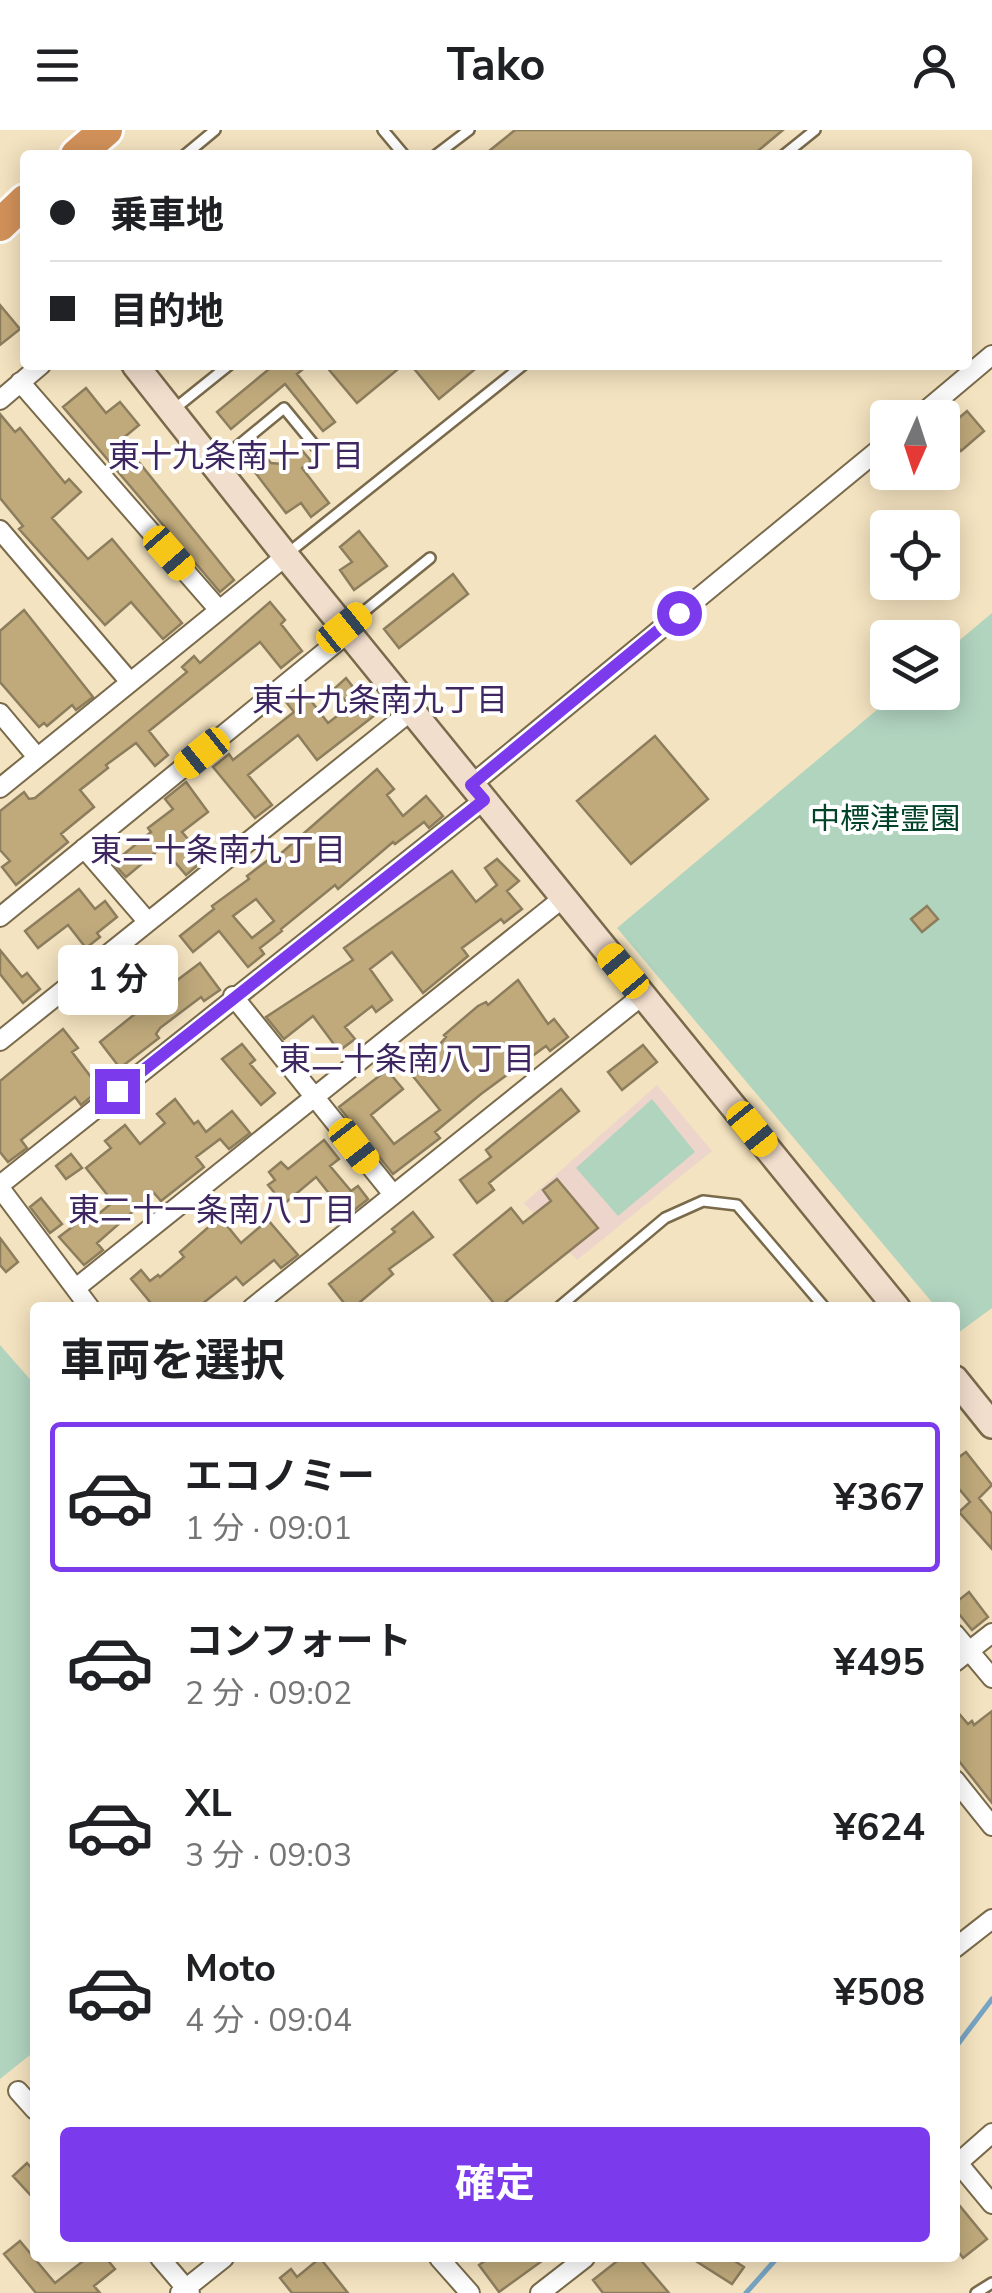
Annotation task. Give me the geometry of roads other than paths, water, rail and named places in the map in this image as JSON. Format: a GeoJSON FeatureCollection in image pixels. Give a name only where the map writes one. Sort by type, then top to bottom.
{"type":"FeatureCollection","features":[{"type":"Feature","properties":{"kind":"highway"},"geometry":{"type":"LineString","coordinates":[[83,150],[106,130]]}},
{"type":"Feature","properties":{"kind":"street"},"geometry":{"type":"LineString","coordinates":[[939,400],[992,356]]}},
{"type":"Feature","properties":{"kind":"street"},"geometry":{"type":"LineString","coordinates":[[0,400],[35,370]]}},
{"type":"Feature","properties":{"kind":"street"},"geometry":{"type":"LineString","coordinates":[[146,370],[172,411],[286,556],[891,1302]]}},
{"type":"Feature","properties":{"kind":"street"},"geometry":{"type":"LineString","coordinates":[[20,382],[218,610]]}},
{"type":"Feature","properties":{"kind":"street"},"geometry":{"type":"LineString","coordinates":[[86,1302],[0,1187],[478,792],[870,457]]}},
{"type":"Feature","properties":{"kind":"street"},"geometry":{"type":"LineString","coordinates":[[0,530],[130,682]]}},
{"type":"Feature","properties":{"kind":"street"},"geometry":{"type":"LineString","coordinates":[[0,788],[286,556]]}},
{"type":"Feature","properties":{"kind":"street"},"geometry":{"type":"LineString","coordinates":[[0,917],[346,630]]}},
{"type":"Feature","properties":{"kind":"street"},"geometry":{"type":"LineString","coordinates":[[0,1041],[411,711]]}},
{"type":"Feature","properties":{"kind":"street"},"geometry":{"type":"LineString","coordinates":[[0,713],[38,757]]}},
{"type":"Feature","properties":{"kind":"street"},"geometry":{"type":"LineString","coordinates":[[84,848],[148,922]]}},
{"type":"Feature","properties":{"kind":"street"},"geometry":{"type":"LineString","coordinates":[[76,1288],[564,898]]}},
{"type":"Feature","properties":{"kind":"street"},"geometry":{"type":"LineString","coordinates":[[234,996],[392,1194]]}},
{"type":"Feature","properties":{"kind":"street"},"geometry":{"type":"LineString","coordinates":[[259,1302],[643,996]]}},
{"type":"Feature","properties":{"kind":"street"},"geometry":{"type":"LineString","coordinates":[[960,1385],[992,1425]]}},
{"type":"Feature","properties":{"kind":"street"},"geometry":{"type":"LineString","coordinates":[[992,1633],[962,1657],[992,1678]]}},
{"type":"Feature","properties":{"kind":"street"},"geometry":{"type":"LineString","coordinates":[[960,1786],[992,1826]]}},
{"type":"Feature","properties":{"kind":"street"},"geometry":{"type":"LineString","coordinates":[[960,1944],[992,1919]]}},
{"type":"Feature","properties":{"kind":"street"},"geometry":{"type":"LineString","coordinates":[[18,2091],[30,2104]]}},
{"type":"Feature","properties":{"kind":"street"},"geometry":{"type":"LineString","coordinates":[[960,2161],[992,2133]]}},
{"type":"Feature","properties":{"kind":"street"},"geometry":{"type":"LineString","coordinates":[[960,2165],[992,2204]]}},
{"type":"Feature","properties":{"kind":"street"},"geometry":{"type":"LineString","coordinates":[[163,2262],[185,2291],[219,2262]]}},
{"type":"Feature","properties":{"kind":"street"},"geometry":{"type":"LineString","coordinates":[[443,2262],[470,2293]]}},
{"type":"Feature","properties":{"kind":"street"},"geometry":{"type":"LineString","coordinates":[[540,2293],[581,2262]]}},
{"type":"Feature","properties":{"kind":"lane"},"geometry":{"type":"LineString","coordinates":[[192,150],[215,130]]}},
{"type":"Feature","properties":{"kind":"lane"},"geometry":{"type":"LineString","coordinates":[[384,130],[400,150]]}},
{"type":"Feature","properties":{"kind":"lane"},"geometry":{"type":"LineString","coordinates":[[442,150],[468,130]]}},
{"type":"Feature","properties":{"kind":"lane"},"geometry":{"type":"LineString","coordinates":[[790,150],[815,130]]}},
{"type":"Feature","properties":{"kind":"lane"},"geometry":{"type":"LineString","coordinates":[[172,411],[223,370]]}},
{"type":"Feature","properties":{"kind":"lane"},"geometry":{"type":"LineString","coordinates":[[286,556],[517,370]]}},
{"type":"Feature","properties":{"kind":"lane"},"geometry":{"type":"LineString","coordinates":[[215,465],[284,408],[316,447]]}},
{"type":"Feature","properties":{"kind":"lane"},"geometry":{"type":"LineString","coordinates":[[346,630],[430,558]]}},
{"type":"Feature","properties":{"kind":"lane"},"geometry":{"type":"LineString","coordinates":[[565,1302],[664,1218],[703,1200],[737,1205],[820,1302]]}},
{"type":"Feature","properties":{"kind":"lane"},"geometry":{"type":"LineString","coordinates":[[976,2293],[992,2283]]}},
{"type":"Feature","properties":{"kind":"waterway"},"geometry":{"type":"LineString","coordinates":[[960,2041],[992,1999]]}},
{"type":"Feature","properties":{"kind":"waterway"},"geometry":{"type":"LineString","coordinates":[[746,2293],[773,2262]]}},
{"type":"Feature","properties":{"kind":"district","name":"東十九条南十丁目"},"geometry":{"type":"Point","coordinates":[236,456]}},
{"type":"Feature","properties":{"kind":"district","name":"東十九条南九丁目"},"geometry":{"type":"Point","coordinates":[380,700]}},
{"type":"Feature","properties":{"kind":"district","name":"東二十条南九丁目"},"geometry":{"type":"Point","coordinates":[218,850]}},
{"type":"Feature","properties":{"kind":"district","name":"東二十条南八丁目"},"geometry":{"type":"Point","coordinates":[407,1059]}},
{"type":"Feature","properties":{"kind":"district","name":"東二十一条南八丁目"},"geometry":{"type":"Point","coordinates":[212,1210]}},
{"type":"Feature","properties":{"kind":"park label","name":"中標津霊園"},"geometry":{"type":"Point","coordinates":[885,819]}}]}
